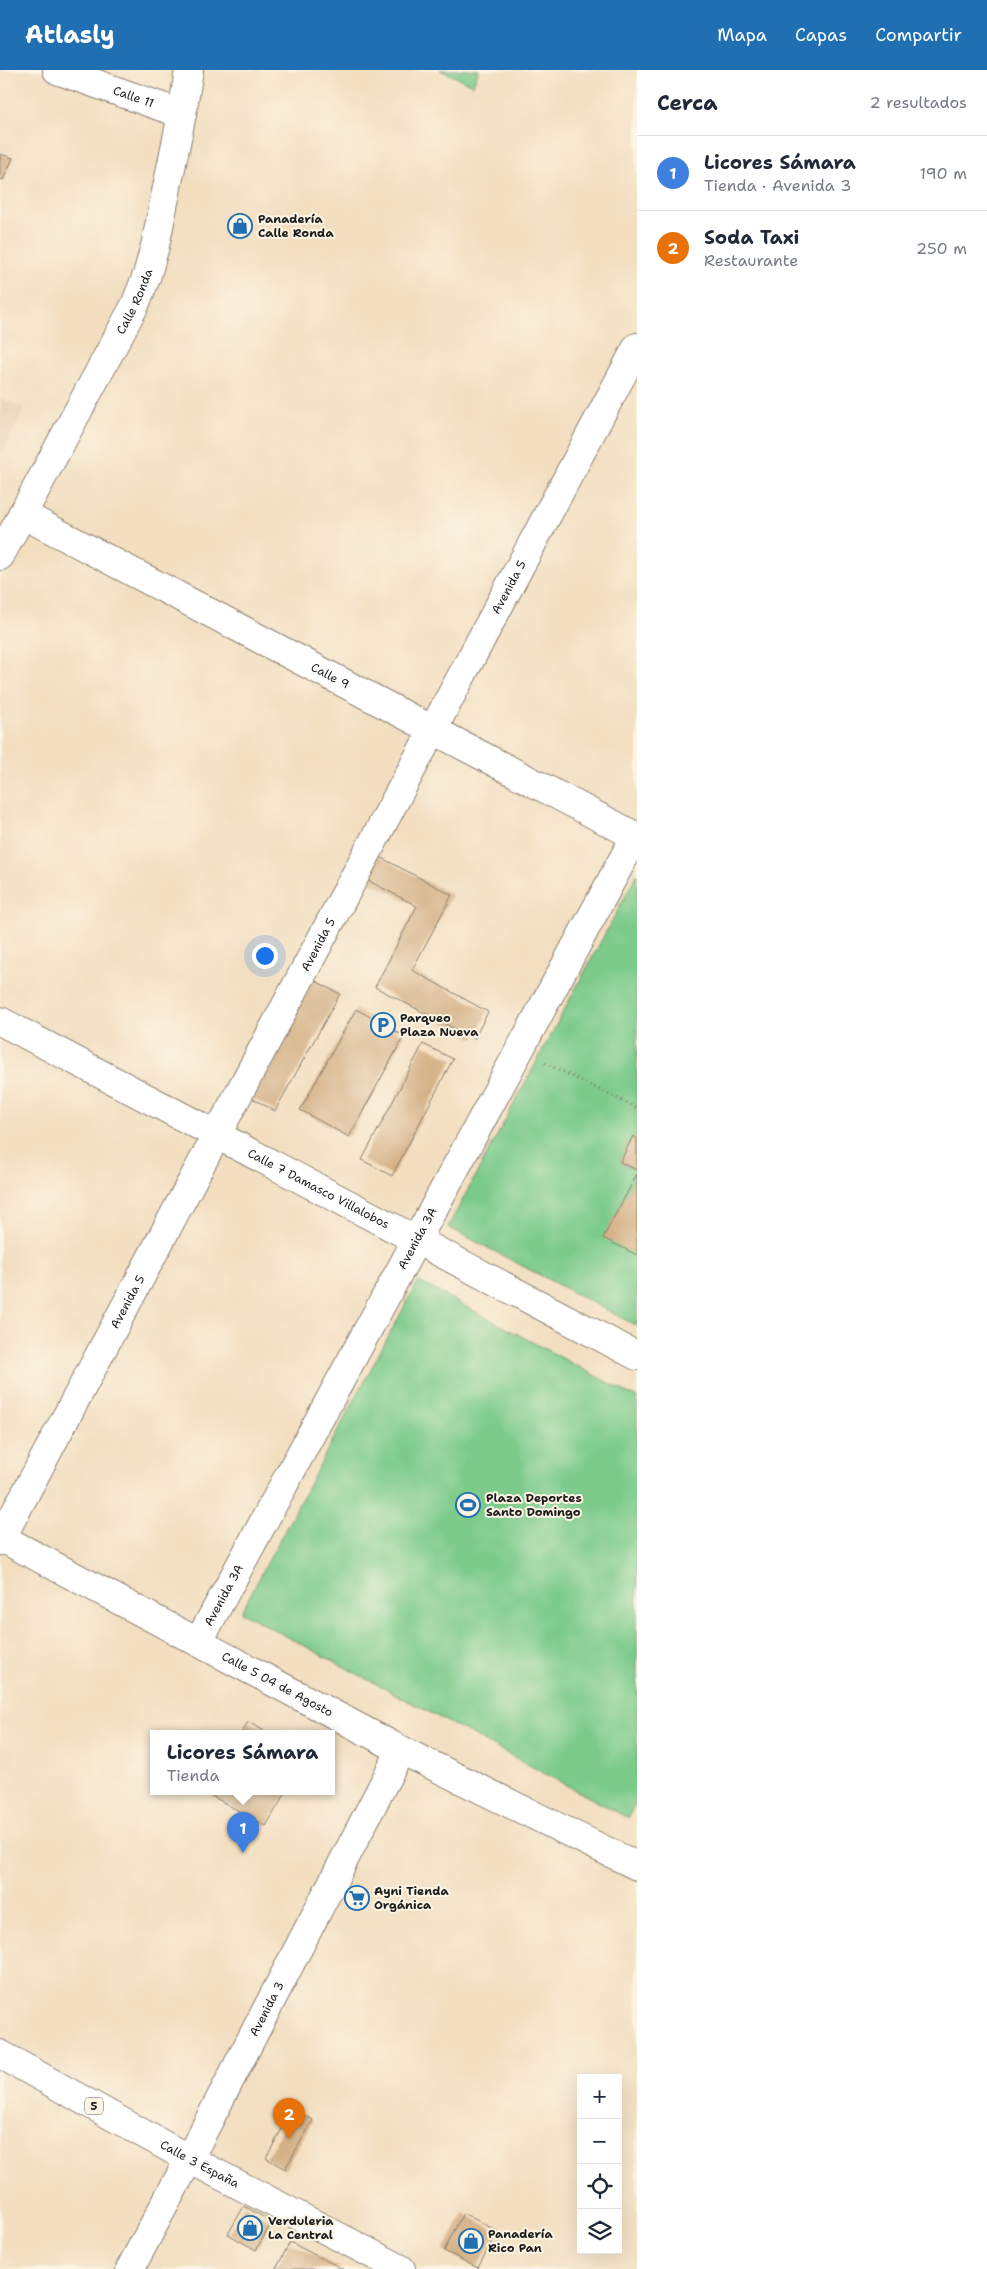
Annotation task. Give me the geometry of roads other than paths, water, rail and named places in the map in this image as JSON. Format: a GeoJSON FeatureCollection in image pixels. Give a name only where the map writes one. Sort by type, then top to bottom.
{"type":"FeatureCollection","features":[{"type":"Feature","properties":{"kind":"street","name":"Calle 11"},"geometry":{"type":"LineString","coordinates":[[57,70],[182,114]]}},
{"type":"Feature","properties":{"kind":"street","name":"Calle Ronda"},"geometry":{"type":"LineString","coordinates":[[0,556],[135,305],[147,275],[182,114],[189,70]]}},
{"type":"Feature","properties":{"kind":"street","name":"Avenida 5"},"geometry":{"type":"LineString","coordinates":[[0,1539],[637,347]]}},
{"type":"Feature","properties":{"kind":"street","name":"Calle 9"},"geometry":{"type":"LineString","coordinates":[[22,514],[636,837]]}},
{"type":"Feature","properties":{"kind":"street","name":"Avenida 3A"},"geometry":{"type":"LineString","coordinates":[[199,1641],[636,837]]}},
{"type":"Feature","properties":{"kind":"street","name":"Calle 7 Damasco Villalobos"},"geometry":{"type":"LineString","coordinates":[[0,1021],[215,1136],[417,1239],[637,1356]]}},
{"type":"Feature","properties":{"kind":"street","name":"Calle 5 04 de Agosto"},"geometry":{"type":"LineString","coordinates":[[0,1539],[199,1641],[401,1750],[637,1866]]}},
{"type":"Feature","properties":{"kind":"street","name":"Avenida 3"},"geometry":{"type":"LineString","coordinates":[[130,2269],[401,1750]]}},
{"type":"Feature","properties":{"kind":"street","name":"Calle 3 España"},"geometry":{"type":"LineString","coordinates":[[0,2054],[189,2159],[401,2269]]}},
{"type":"Feature","properties":{"kind":"place","name":"Panadería Calle Ronda"},"geometry":{"type":"Point","coordinates":[240,226]}},
{"type":"Feature","properties":{"kind":"place","name":"Parqueo Plaza Nueva"},"geometry":{"type":"Point","coordinates":[383,1025]}},
{"type":"Feature","properties":{"kind":"place","name":"Plaza Deportes Santo Domingo"},"geometry":{"type":"Point","coordinates":[468,1505]}},
{"type":"Feature","properties":{"kind":"place","name":"Licores Sámara"},"geometry":{"type":"Point","coordinates":[243,1853]}},
{"type":"Feature","properties":{"kind":"place","name":"Ayni Tienda Orgánica"},"geometry":{"type":"Point","coordinates":[357,1898]}},
{"type":"Feature","properties":{"kind":"place","name":"Soda Taxi"},"geometry":{"type":"Point","coordinates":[289,2139]}},
{"type":"Feature","properties":{"kind":"place","name":"Verduleria La Central"},"geometry":{"type":"Point","coordinates":[250,2228]}},
{"type":"Feature","properties":{"kind":"place","name":"Panadería Rico Pan"},"geometry":{"type":"Point","coordinates":[471,2241]}}]}
